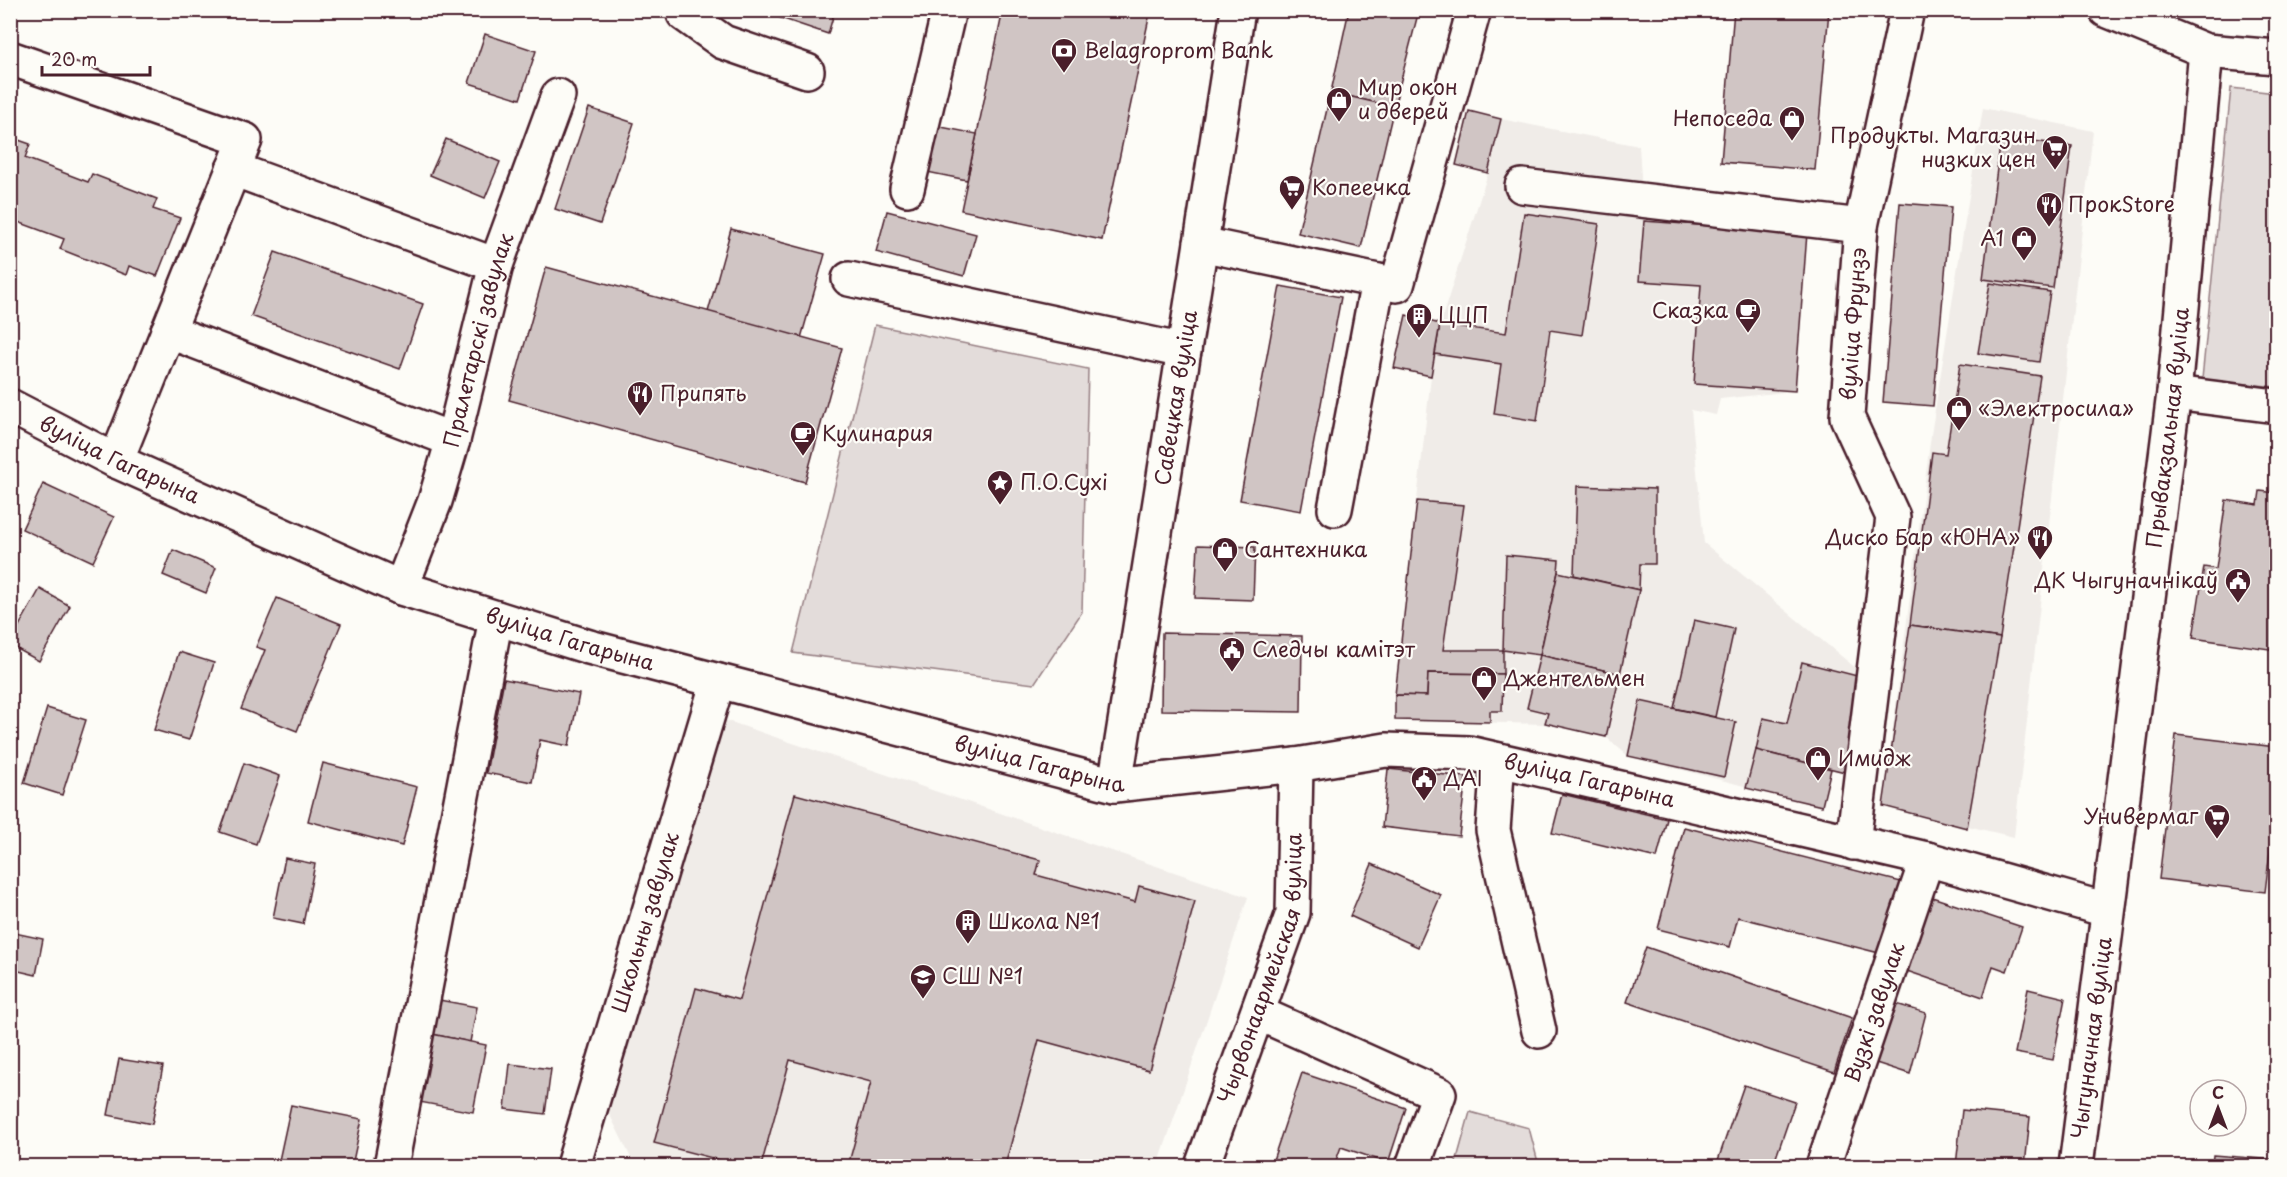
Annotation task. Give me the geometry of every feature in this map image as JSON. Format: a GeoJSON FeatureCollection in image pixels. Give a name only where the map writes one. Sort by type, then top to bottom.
{"type":"FeatureCollection","features":[{"type":"Feature","properties":{"kind":"street"},"geometry":{"type":"LineString","coordinates":[[686,10],[684,15],[723,42],[807,71]]}},
{"type":"Feature","properties":{"kind":"street"},"geometry":{"type":"LineString","coordinates":[[908,189],[949,10]]}},
{"type":"Feature","properties":{"kind":"street","name":"Савецкая вуліца"},"geometry":{"type":"LineString","coordinates":[[1115,785],[1238,10]]}},
{"type":"Feature","properties":{"kind":"street"},"geometry":{"type":"LineString","coordinates":[[1201,244],[1397,285],[1474,10]]}},
{"type":"Feature","properties":{"kind":"street","name":"вуліца Фрунзэ"},"geometry":{"type":"LineString","coordinates":[[1852,843],[1893,517],[1847,417],[1861,226],[1907,10]]}},
{"type":"Feature","properties":{"kind":"street"},"geometry":{"type":"LineString","coordinates":[[2106,10],[2206,51],[2277,57]]}},
{"type":"Feature","properties":{"kind":"street","name":"Прывакзальная вуліца"},"geometry":{"type":"LineString","coordinates":[[2107,910],[2174,393],[2206,51]]}},
{"type":"Feature","properties":{"kind":"street"},"geometry":{"type":"LineString","coordinates":[[10,58],[245,140],[116,461]]}},
{"type":"Feature","properties":{"kind":"street","name":"Пралетарскі завулак"},"geometry":{"type":"LineString","coordinates":[[401,588],[435,501],[453,440],[496,265],[558,96]]}},
{"type":"Feature","properties":{"kind":"street"},"geometry":{"type":"LineString","coordinates":[[233,169],[496,265]]}},
{"type":"Feature","properties":{"kind":"street"},"geometry":{"type":"LineString","coordinates":[[1522,186],[1861,226]]}},
{"type":"Feature","properties":{"kind":"street"},"geometry":{"type":"LineString","coordinates":[[849,279],[1184,351]]}},
{"type":"Feature","properties":{"kind":"street"},"geometry":{"type":"LineString","coordinates":[[1335,509],[1378,281]]}},
{"type":"Feature","properties":{"kind":"street"},"geometry":{"type":"LineString","coordinates":[[168,332],[453,440]]}},
{"type":"Feature","properties":{"kind":"street"},"geometry":{"type":"LineString","coordinates":[[2174,393],[2277,406]]}},
{"type":"Feature","properties":{"kind":"street","name":"вуліца Гагарына"},"geometry":{"type":"LineString","coordinates":[[10,406],[116,461],[401,588],[589,647],[1115,785],[1296,765],[1386,750],[1469,753],[1927,859],[2107,910]]}},
{"type":"Feature","properties":{"kind":"street"},"geometry":{"type":"LineString","coordinates":[[391,1167],[496,618]]}},
{"type":"Feature","properties":{"kind":"street","name":"Школьны завулак"},"geometry":{"type":"LineString","coordinates":[[573,1167],[718,681]]}},
{"type":"Feature","properties":{"kind":"street"},"geometry":{"type":"LineString","coordinates":[[1498,760],[1493,830],[1539,1031]]}},
{"type":"Feature","properties":{"kind":"street","name":"Чырвонаармейская вуліца"},"geometry":{"type":"LineString","coordinates":[[1202,1167],[1293,914],[1296,765]]}},
{"type":"Feature","properties":{"kind":"street","name":"Вузкі завулак"},"geometry":{"type":"LineString","coordinates":[[1823,1167],[1927,859]]}},
{"type":"Feature","properties":{"kind":"street","name":"Чыгуначная вуліца"},"geometry":{"type":"LineString","coordinates":[[2076,1167],[2107,910]]}},
{"type":"Feature","properties":{"kind":"street"},"geometry":{"type":"LineString","coordinates":[[1258,1013],[1439,1094],[1413,1167]]}},
{"type":"Feature","properties":{"kind":"shaded area"},"geometry":{"type":"Polygon","coordinates":[[[2231,88],[2276,93],[2276,387],[2202,379],[2231,88]]]}},
{"type":"Feature","properties":{"kind":"shaded area"},"geometry":{"type":"Polygon","coordinates":[[[1983,108],[2093,131],[2014,837],[1883,806],[1931,435],[1983,108]]]}},
{"type":"Feature","properties":{"kind":"shaded area"},"geometry":{"type":"Polygon","coordinates":[[[1501,119],[1639,146],[1644,221],[1807,233],[1795,391],[1720,399],[1716,415],[1691,410],[1704,543],[1869,679],[1845,772],[1831,769],[1822,806],[1628,756],[1606,737],[1545,724],[1395,720],[1395,695],[1431,376],[1440,324],[1488,173],[1501,119]]]}},
{"type":"Feature","properties":{"kind":"shaded area"},"geometry":{"type":"Polygon","coordinates":[[[875,325],[1088,369],[1082,612],[1034,684],[793,653],[875,325]]]}},
{"type":"Feature","properties":{"kind":"shaded area","name":"СШ №1"},"geometry":{"type":"Polygon","coordinates":[[[713,716],[1248,897],[1158,1166],[641,1166],[631,1158],[604,1103],[713,716]]]}},
{"type":"Feature","properties":{"kind":"shaded area"},"geometry":{"type":"Polygon","coordinates":[[[1470,1112],[1529,1128],[1539,1166],[1455,1166],[1470,1112]]]}},
{"type":"Feature","properties":{"kind":"building"},"geometry":{"type":"Polygon","coordinates":[[[757,10],[835,10],[828,34],[757,10]]]}},
{"type":"Feature","properties":{"kind":"building","name":"Belagroprom Bank"},"geometry":{"type":"Polygon","coordinates":[[[1003,10],[1137,10],[1150,13],[1102,240],[961,210],[1003,10]]]}},
{"type":"Feature","properties":{"kind":"building"},"geometry":{"type":"Polygon","coordinates":[[[1349,10],[1419,10],[1394,107],[1331,92],[1349,10]]]}},
{"type":"Feature","properties":{"kind":"building"},"geometry":{"type":"Polygon","coordinates":[[[1734,10],[1829,10],[1815,170],[1721,162],[1734,10]]]}},
{"type":"Feature","properties":{"kind":"building"},"geometry":{"type":"Polygon","coordinates":[[[485,34],[536,51],[520,99],[469,83],[485,34]]]}},
{"type":"Feature","properties":{"kind":"building"},"geometry":{"type":"Polygon","coordinates":[[[1331,92],[1394,107],[1361,248],[1298,233],[1331,92]]]}},
{"type":"Feature","properties":{"kind":"building"},"geometry":{"type":"Polygon","coordinates":[[[589,108],[634,123],[600,224],[555,209],[589,108]]]}},
{"type":"Feature","properties":{"kind":"building"},"geometry":{"type":"Polygon","coordinates":[[[1469,111],[1501,119],[1488,173],[1456,165],[1469,111]]]}},
{"type":"Feature","properties":{"kind":"building"},"geometry":{"type":"Polygon","coordinates":[[[936,126],[977,134],[967,180],[927,172],[936,126]]]}},
{"type":"Feature","properties":{"kind":"building"},"geometry":{"type":"Polygon","coordinates":[[[10,137],[30,144],[25,158],[88,182],[92,174],[157,199],[153,209],[180,218],[157,276],[129,266],[126,275],[60,249],[64,239],[10,219],[10,137]]]}},
{"type":"Feature","properties":{"kind":"building"},"geometry":{"type":"Polygon","coordinates":[[[2001,137],[2072,146],[2053,288],[1983,279],[2001,137]]]}},
{"type":"Feature","properties":{"kind":"building"},"geometry":{"type":"Polygon","coordinates":[[[446,139],[500,162],[485,198],[430,175],[446,139]]]}},
{"type":"Feature","properties":{"kind":"building"},"geometry":{"type":"Polygon","coordinates":[[[1900,203],[1951,207],[1933,406],[1883,402],[1900,203]]]}},
{"type":"Feature","properties":{"kind":"building"},"geometry":{"type":"Polygon","coordinates":[[[887,211],[976,234],[964,276],[876,252],[887,211]]]}},
{"type":"Feature","properties":{"kind":"building"},"geometry":{"type":"Polygon","coordinates":[[[1524,213],[1599,224],[1582,335],[1550,330],[1537,421],[1494,414],[1501,364],[1435,354],[1440,324],[1506,333],[1524,213]]]}},
{"type":"Feature","properties":{"kind":"building","name":"Сказка"},"geometry":{"type":"Polygon","coordinates":[[[1644,221],[1807,233],[1795,391],[1694,384],[1701,285],[1639,281],[1644,221]]]}},
{"type":"Feature","properties":{"kind":"building"},"geometry":{"type":"Polygon","coordinates":[[[731,229],[825,254],[801,338],[708,312],[731,229]]]}},
{"type":"Feature","properties":{"kind":"building"},"geometry":{"type":"Polygon","coordinates":[[[275,252],[423,304],[400,369],[251,316],[275,252]]]}},
{"type":"Feature","properties":{"kind":"building"},"geometry":{"type":"Polygon","coordinates":[[[546,267],[842,348],[805,482],[509,400],[546,267]]]}},
{"type":"Feature","properties":{"kind":"building"},"geometry":{"type":"Polygon","coordinates":[[[1990,283],[2050,292],[2039,362],[1978,353],[1990,283]]]}},
{"type":"Feature","properties":{"kind":"building"},"geometry":{"type":"Polygon","coordinates":[[[1280,286],[1341,297],[1301,511],[1240,500],[1280,286]]]}},
{"type":"Feature","properties":{"kind":"building","name":"ЦЦП"},"geometry":{"type":"Polygon","coordinates":[[[1406,315],[1440,324],[1431,376],[1394,368],[1406,315]]]}},
{"type":"Feature","properties":{"kind":"building"},"geometry":{"type":"Polygon","coordinates":[[[1960,364],[2040,376],[2000,638],[1910,625],[1932,452],[1946,454],[1960,364]]]}},
{"type":"Feature","properties":{"kind":"building"},"geometry":{"type":"Polygon","coordinates":[[[43,484],[114,517],[93,562],[22,529],[43,484]]]}},
{"type":"Feature","properties":{"kind":"building"},"geometry":{"type":"Polygon","coordinates":[[[1577,486],[1655,489],[1655,564],[1640,564],[1639,590],[1574,575],[1577,486]]]}},
{"type":"Feature","properties":{"kind":"building","name":"ДК Чыгуначнікаў"},"geometry":{"type":"Polygon","coordinates":[[[2260,491],[2276,493],[2276,650],[2193,638],[2204,567],[2216,569],[2226,500],[2258,505],[2260,491]]]}},
{"type":"Feature","properties":{"kind":"building"},"geometry":{"type":"Polygon","coordinates":[[[1417,501],[1464,505],[1443,650],[1503,650],[1503,674],[1428,673],[1427,696],[1395,695],[1417,501]]]}},
{"type":"Feature","properties":{"kind":"building","name":"Сантехника"},"geometry":{"type":"Polygon","coordinates":[[[1198,545],[1255,547],[1253,600],[1195,598],[1198,545]]]}},
{"type":"Feature","properties":{"kind":"building"},"geometry":{"type":"Polygon","coordinates":[[[173,550],[216,568],[206,593],[163,575],[173,550]]]}},
{"type":"Feature","properties":{"kind":"building"},"geometry":{"type":"Polygon","coordinates":[[[1506,555],[1559,560],[1540,655],[1503,650],[1506,555]]]}},
{"type":"Feature","properties":{"kind":"building"},"geometry":{"type":"Polygon","coordinates":[[[1558,572],[1639,590],[1620,674],[1540,655],[1558,572]]]}},
{"type":"Feature","properties":{"kind":"building"},"geometry":{"type":"Polygon","coordinates":[[[40,589],[70,606],[39,661],[10,645],[10,642],[40,589]]]}},
{"type":"Feature","properties":{"kind":"building"},"geometry":{"type":"Polygon","coordinates":[[[277,598],[341,624],[297,731],[241,709],[265,650],[256,647],[277,598]]]}},
{"type":"Feature","properties":{"kind":"building"},"geometry":{"type":"Polygon","coordinates":[[[1694,620],[1734,629],[1715,717],[1674,708],[1694,620]]]}},
{"type":"Feature","properties":{"kind":"building"},"geometry":{"type":"Polygon","coordinates":[[[1910,625],[2000,638],[1967,828],[1883,806],[1910,625]]]}},
{"type":"Feature","properties":{"kind":"building","name":"Следчы камітэт"},"geometry":{"type":"Polygon","coordinates":[[[1162,633],[1302,636],[1301,712],[1161,710],[1162,633]]]}},
{"type":"Feature","properties":{"kind":"building"},"geometry":{"type":"Polygon","coordinates":[[[179,652],[214,663],[189,740],[154,730],[179,652]]]}},
{"type":"Feature","properties":{"kind":"building"},"geometry":{"type":"Polygon","coordinates":[[[1540,655],[1620,674],[1606,737],[1545,723],[1548,713],[1527,708],[1540,655]]]}},
{"type":"Feature","properties":{"kind":"building"},"geometry":{"type":"Polygon","coordinates":[[[1802,662],[1869,679],[1845,772],[1756,750],[1763,718],[1787,723],[1802,662]]]}},
{"type":"Feature","properties":{"kind":"building"},"geometry":{"type":"Polygon","coordinates":[[[1428,673],[1503,674],[1502,711],[1490,711],[1490,722],[1395,720],[1395,695],[1427,696],[1428,673]]]}},
{"type":"Feature","properties":{"kind":"building"},"geometry":{"type":"Polygon","coordinates":[[[504,679],[579,694],[569,746],[540,740],[532,782],[486,773],[504,679]]]}},
{"type":"Feature","properties":{"kind":"building"},"geometry":{"type":"Polygon","coordinates":[[[1640,701],[1736,722],[1724,777],[1628,756],[1640,701]]]}},
{"type":"Feature","properties":{"kind":"building"},"geometry":{"type":"Polygon","coordinates":[[[47,708],[86,720],[62,795],[24,783],[47,708]]]}},
{"type":"Feature","properties":{"kind":"building","name":"Универмаг"},"geometry":{"type":"Polygon","coordinates":[[[2176,735],[2276,747],[2276,801],[2265,892],[2159,879],[2176,735]]]}},
{"type":"Feature","properties":{"kind":"building"},"geometry":{"type":"Polygon","coordinates":[[[1756,750],[1831,769],[1822,806],[1746,788],[1756,750]]]}},
{"type":"Feature","properties":{"kind":"building"},"geometry":{"type":"Polygon","coordinates":[[[244,763],[280,776],[256,844],[220,832],[244,763]]]}},
{"type":"Feature","properties":{"kind":"building"},"geometry":{"type":"Polygon","coordinates":[[[323,763],[417,787],[402,846],[308,821],[323,763]]]}},
{"type":"Feature","properties":{"kind":"building","name":"ДАІ"},"geometry":{"type":"Polygon","coordinates":[[[1388,769],[1466,777],[1459,836],[1382,827],[1388,769]]]}},
{"type":"Feature","properties":{"kind":"building","name":"Школа №1"},"geometry":{"type":"Polygon","coordinates":[[[795,794],[1040,860],[1036,875],[1135,902],[1139,886],[1195,901],[1149,1070],[1039,1040],[1005,1166],[848,1166],[871,1082],[790,1060],[761,1166],[743,1166],[654,1143],[696,988],[739,1000],[795,794]]]}},
{"type":"Feature","properties":{"kind":"building"},"geometry":{"type":"Polygon","coordinates":[[[1562,794],[1667,819],[1657,858],[1552,833],[1562,794]]]}},
{"type":"Feature","properties":{"kind":"building"},"geometry":{"type":"Polygon","coordinates":[[[1684,827],[1905,883],[1887,955],[1738,917],[1730,947],[1658,929],[1684,827]]]}},
{"type":"Feature","properties":{"kind":"building"},"geometry":{"type":"Polygon","coordinates":[[[285,858],[315,864],[303,924],[273,918],[285,858]]]}},
{"type":"Feature","properties":{"kind":"building"},"geometry":{"type":"Polygon","coordinates":[[[1372,864],[1441,895],[1418,947],[1350,916],[1372,864]]]}},
{"type":"Feature","properties":{"kind":"building"},"geometry":{"type":"Polygon","coordinates":[[[1929,896],[2022,927],[2007,971],[1993,966],[1983,997],[1904,970],[1929,896]]]}},
{"type":"Feature","properties":{"kind":"building"},"geometry":{"type":"Polygon","coordinates":[[[2276,930],[2276,969],[2269,968],[2276,930]]]}},
{"type":"Feature","properties":{"kind":"building"},"geometry":{"type":"Polygon","coordinates":[[[10,932],[43,939],[36,975],[10,969],[10,932]]]}},
{"type":"Feature","properties":{"kind":"building"},"geometry":{"type":"Polygon","coordinates":[[[1646,947],[1852,1018],[1834,1072],[1627,1002],[1646,947]]]}},
{"type":"Feature","properties":{"kind":"building"},"geometry":{"type":"Polygon","coordinates":[[[2028,989],[2065,998],[2053,1060],[2015,1053],[2028,989]]]}},
{"type":"Feature","properties":{"kind":"building"},"geometry":{"type":"Polygon","coordinates":[[[434,999],[477,1007],[470,1042],[427,1033],[434,999]]]}},
{"type":"Feature","properties":{"kind":"building"},"geometry":{"type":"Polygon","coordinates":[[[1893,1003],[1926,1013],[1910,1074],[1876,1063],[1893,1003]]]}},
{"type":"Feature","properties":{"kind":"building"},"geometry":{"type":"Polygon","coordinates":[[[427,1033],[486,1045],[473,1112],[414,1101],[427,1033]]]}},
{"type":"Feature","properties":{"kind":"building"},"geometry":{"type":"Polygon","coordinates":[[[119,1059],[163,1066],[152,1124],[108,1115],[119,1059]]]}},
{"type":"Feature","properties":{"kind":"building"},"geometry":{"type":"Polygon","coordinates":[[[510,1064],[551,1069],[545,1114],[505,1109],[510,1064]]]}},
{"type":"Feature","properties":{"kind":"building"},"geometry":{"type":"Polygon","coordinates":[[[1302,1073],[1406,1108],[1388,1163],[1341,1147],[1334,1166],[1271,1166],[1302,1073]]]}},
{"type":"Feature","properties":{"kind":"building"},"geometry":{"type":"Polygon","coordinates":[[[1744,1085],[1795,1102],[1773,1166],[1716,1166],[1744,1085]]]}},
{"type":"Feature","properties":{"kind":"building"},"geometry":{"type":"Polygon","coordinates":[[[291,1105],[362,1119],[352,1166],[278,1165],[291,1105]]]}},
{"type":"Feature","properties":{"kind":"building"},"geometry":{"type":"Polygon","coordinates":[[[1962,1110],[2030,1117],[2025,1166],[1956,1166],[1962,1110]]]}},
{"type":"Feature","properties":{"kind":"building"},"geometry":{"type":"Polygon","coordinates":[[[2213,1155],[2276,1160],[2276,1166],[2212,1166],[2213,1155]]]}},
{"type":"Feature","properties":{"kind":"place","name":"Belagroprom Bank"},"geometry":{"type":"Point","coordinates":[1064,74]}},
{"type":"Feature","properties":{"kind":"place","name":"Мир окон и дверей"},"geometry":{"type":"Point","coordinates":[1339,123]}},
{"type":"Feature","properties":{"kind":"place","name":"Непоседа"},"geometry":{"type":"Point","coordinates":[1792,142]}},
{"type":"Feature","properties":{"kind":"place","name":"Продукты. Магазин низких цен"},"geometry":{"type":"Point","coordinates":[2055,171]}},
{"type":"Feature","properties":{"kind":"place","name":"Копеечка"},"geometry":{"type":"Point","coordinates":[1292,211]}},
{"type":"Feature","properties":{"kind":"place","name":"ПрокStore"},"geometry":{"type":"Point","coordinates":[2049,228]}},
{"type":"Feature","properties":{"kind":"place","name":"A1"},"geometry":{"type":"Point","coordinates":[2024,262]}},
{"type":"Feature","properties":{"kind":"place","name":"Сказка"},"geometry":{"type":"Point","coordinates":[1748,334]}},
{"type":"Feature","properties":{"kind":"place","name":"ЦЦП"},"geometry":{"type":"Point","coordinates":[1419,339]}},
{"type":"Feature","properties":{"kind":"place","name":"Припять"},"geometry":{"type":"Point","coordinates":[640,417]}},
{"type":"Feature","properties":{"kind":"place","name":"«Электросила»"},"geometry":{"type":"Point","coordinates":[1959,432]}},
{"type":"Feature","properties":{"kind":"place","name":"Кулинария"},"geometry":{"type":"Point","coordinates":[803,457]}},
{"type":"Feature","properties":{"kind":"place","name":"П.О.Сухі"},"geometry":{"type":"Point","coordinates":[1000,506]}},
{"type":"Feature","properties":{"kind":"place","name":"Диско Бар «ЮНА»"},"geometry":{"type":"Point","coordinates":[2040,561]}},
{"type":"Feature","properties":{"kind":"place","name":"Сантехника"},"geometry":{"type":"Point","coordinates":[1225,573]}},
{"type":"Feature","properties":{"kind":"place","name":"ДК Чыгуначнікаў"},"geometry":{"type":"Point","coordinates":[2238,604]}},
{"type":"Feature","properties":{"kind":"place","name":"Следчы камітэт"},"geometry":{"type":"Point","coordinates":[1232,673]}},
{"type":"Feature","properties":{"kind":"place","name":"Джентельмен"},"geometry":{"type":"Point","coordinates":[1484,702]}},
{"type":"Feature","properties":{"kind":"place","name":"Имидж"},"geometry":{"type":"Point","coordinates":[1818,782]}},
{"type":"Feature","properties":{"kind":"place","name":"ДАІ"},"geometry":{"type":"Point","coordinates":[1424,802]}},
{"type":"Feature","properties":{"kind":"place","name":"Универмаг"},"geometry":{"type":"Point","coordinates":[2217,840]}},
{"type":"Feature","properties":{"kind":"place","name":"Школа №1"},"geometry":{"type":"Point","coordinates":[968,945]}},
{"type":"Feature","properties":{"kind":"place","name":"СШ №1"},"geometry":{"type":"Point","coordinates":[923,1000]}}]}
